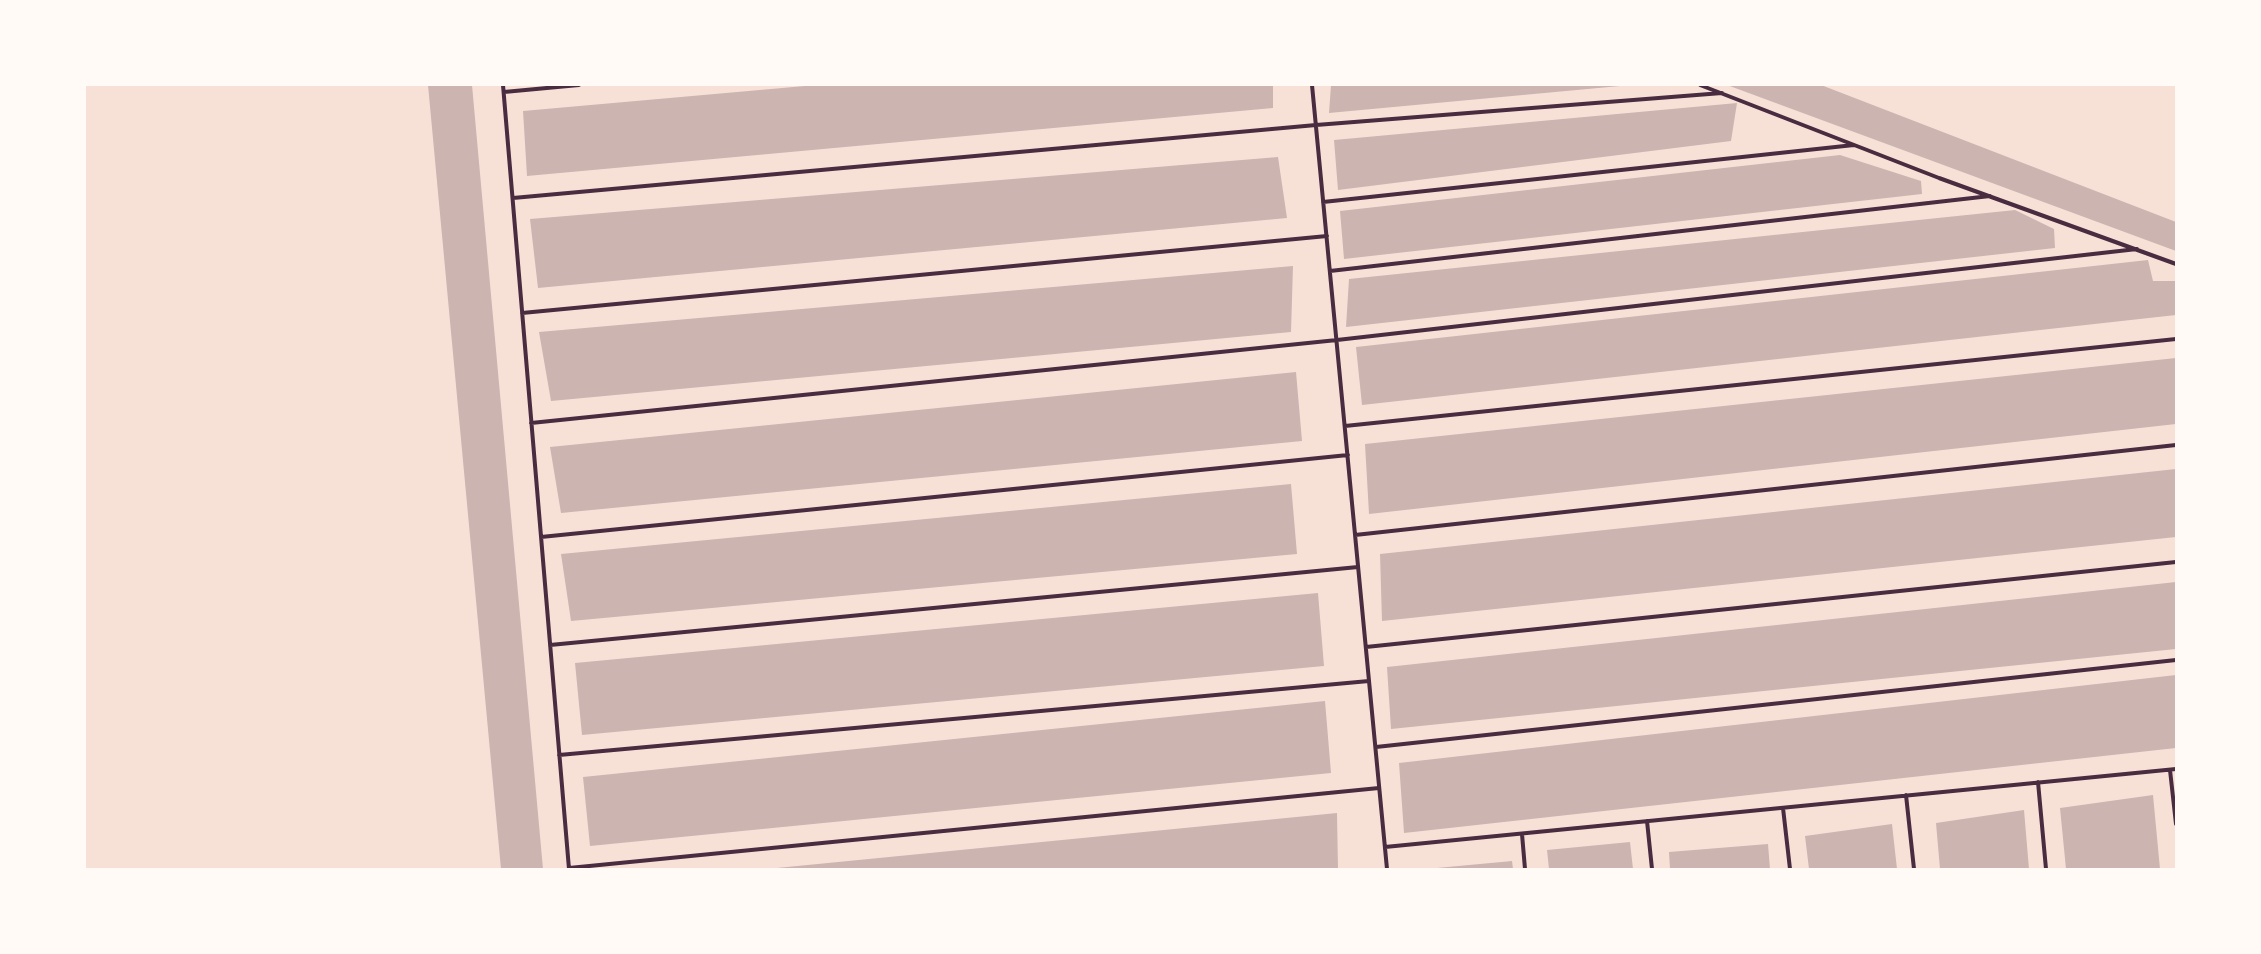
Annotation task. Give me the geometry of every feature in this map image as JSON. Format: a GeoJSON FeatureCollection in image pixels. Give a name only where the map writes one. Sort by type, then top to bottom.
{"type":"FeatureCollection","features":[{"type":"Feature","properties":{"kind":"lane"},"geometry":{"type":"LineString","coordinates":[[503,85],[569,868],[1380,788]]}},
{"type":"Feature","properties":{"kind":"lane"},"geometry":{"type":"LineString","coordinates":[[504,92],[579,85]]}},
{"type":"Feature","properties":{"kind":"lane"},"geometry":{"type":"LineString","coordinates":[[1312,85],[1388,869]]}},
{"type":"Feature","properties":{"kind":"lane"},"geometry":{"type":"LineString","coordinates":[[1700,85],[1854,145],[2176,264]]}},
{"type":"Feature","properties":{"kind":"lane"},"geometry":{"type":"LineString","coordinates":[[513,198],[1316,125],[1722,94]]}},
{"type":"Feature","properties":{"kind":"lane"},"geometry":{"type":"LineString","coordinates":[[1323,202],[1854,145]]}},
{"type":"Feature","properties":{"kind":"lane"},"geometry":{"type":"LineString","coordinates":[[1330,271],[1990,196]]}},
{"type":"Feature","properties":{"kind":"lane"},"geometry":{"type":"LineString","coordinates":[[522,313],[1326,236]]}},
{"type":"Feature","properties":{"kind":"lane"},"geometry":{"type":"LineString","coordinates":[[531,423],[1337,340],[2137,249]]}},
{"type":"Feature","properties":{"kind":"lane"},"geometry":{"type":"LineString","coordinates":[[1345,426],[2176,339]]}},
{"type":"Feature","properties":{"kind":"lane"},"geometry":{"type":"LineString","coordinates":[[1355,535],[2176,445]]}},
{"type":"Feature","properties":{"kind":"lane"},"geometry":{"type":"LineString","coordinates":[[541,537],[1348,455]]}},
{"type":"Feature","properties":{"kind":"lane"},"geometry":{"type":"LineString","coordinates":[[1366,647],[2176,562]]}},
{"type":"Feature","properties":{"kind":"lane"},"geometry":{"type":"LineString","coordinates":[[550,645],[1358,567]]}},
{"type":"Feature","properties":{"kind":"lane"},"geometry":{"type":"LineString","coordinates":[[1376,747],[2176,660]]}},
{"type":"Feature","properties":{"kind":"lane"},"geometry":{"type":"LineString","coordinates":[[559,755],[1369,681]]}},
{"type":"Feature","properties":{"kind":"lane"},"geometry":{"type":"LineString","coordinates":[[1385,847],[2176,769]]}},
{"type":"Feature","properties":{"kind":"lane"},"geometry":{"type":"LineString","coordinates":[[2170,770],[2176,824]]}},
{"type":"Feature","properties":{"kind":"lane"},"geometry":{"type":"LineString","coordinates":[[2038,782],[2046,869]]}},
{"type":"Feature","properties":{"kind":"lane"},"geometry":{"type":"LineString","coordinates":[[1906,795],[1914,869]]}},
{"type":"Feature","properties":{"kind":"lane"},"geometry":{"type":"LineString","coordinates":[[1783,808],[1790,869]]}},
{"type":"Feature","properties":{"kind":"lane"},"geometry":{"type":"LineString","coordinates":[[1647,821],[1652,869]]}},
{"type":"Feature","properties":{"kind":"lane"},"geometry":{"type":"LineString","coordinates":[[1522,834],[1525,869]]}},
{"type":"Feature","properties":{"kind":"building"},"geometry":{"type":"Polygon","coordinates":[[[428,85],[472,85],[543,869],[501,869],[428,85]]]}},
{"type":"Feature","properties":{"kind":"building"},"geometry":{"type":"Polygon","coordinates":[[[816,85],[1273,85],[1273,108],[527,176],[523,111],[816,85]]]}},
{"type":"Feature","properties":{"kind":"building"},"geometry":{"type":"Polygon","coordinates":[[[1331,85],[1620,85],[1620,86],[1329,113],[1331,85]]]}},
{"type":"Feature","properties":{"kind":"building"},"geometry":{"type":"Polygon","coordinates":[[[1727,85],[1821,85],[2176,222],[2176,251],[1727,85]]]}},
{"type":"Feature","properties":{"kind":"building"},"geometry":{"type":"Polygon","coordinates":[[[1737,103],[1731,141],[1338,190],[1334,140],[1737,103]]]}},
{"type":"Feature","properties":{"kind":"building"},"geometry":{"type":"Polygon","coordinates":[[[1840,155],[1921,181],[1922,194],[1344,259],[1340,211],[1840,155]]]}},
{"type":"Feature","properties":{"kind":"building"},"geometry":{"type":"Polygon","coordinates":[[[1278,157],[1287,218],[538,288],[530,219],[1278,157]]]}},
{"type":"Feature","properties":{"kind":"building"},"geometry":{"type":"Polygon","coordinates":[[[2015,210],[2054,229],[2055,248],[1346,327],[1349,279],[2015,210]]]}},
{"type":"Feature","properties":{"kind":"building"},"geometry":{"type":"Polygon","coordinates":[[[2148,260],[2153,281],[2176,281],[2176,315],[1362,405],[1356,347],[2148,260]]]}},
{"type":"Feature","properties":{"kind":"building"},"geometry":{"type":"Polygon","coordinates":[[[1293,266],[1291,332],[551,401],[539,332],[1293,266]]]}},
{"type":"Feature","properties":{"kind":"building"},"geometry":{"type":"Polygon","coordinates":[[[2176,358],[2176,424],[1369,514],[1365,444],[2176,358]]]}},
{"type":"Feature","properties":{"kind":"building"},"geometry":{"type":"Polygon","coordinates":[[[1296,372],[1302,441],[561,513],[550,447],[1296,372]]]}},
{"type":"Feature","properties":{"kind":"building"},"geometry":{"type":"Polygon","coordinates":[[[2176,469],[2176,537],[1382,621],[1380,554],[2176,469]]]}},
{"type":"Feature","properties":{"kind":"building"},"geometry":{"type":"Polygon","coordinates":[[[1291,484],[1297,554],[571,621],[561,554],[1291,484]]]}},
{"type":"Feature","properties":{"kind":"building"},"geometry":{"type":"Polygon","coordinates":[[[2176,582],[2176,649],[1391,729],[1387,667],[2176,582]]]}},
{"type":"Feature","properties":{"kind":"building"},"geometry":{"type":"Polygon","coordinates":[[[1318,593],[1324,666],[582,735],[575,663],[1318,593]]]}},
{"type":"Feature","properties":{"kind":"building"},"geometry":{"type":"Polygon","coordinates":[[[2176,675],[2176,748],[1404,833],[1399,763],[2176,675]]]}},
{"type":"Feature","properties":{"kind":"building"},"geometry":{"type":"Polygon","coordinates":[[[1325,701],[1331,773],[590,846],[583,777],[1325,701]]]}},
{"type":"Feature","properties":{"kind":"building"},"geometry":{"type":"Polygon","coordinates":[[[2153,795],[2160,869],[2066,869],[2060,808],[2153,795]]]}},
{"type":"Feature","properties":{"kind":"building"},"geometry":{"type":"Polygon","coordinates":[[[2024,810],[2029,869],[1940,869],[1936,823],[2024,810]]]}},
{"type":"Feature","properties":{"kind":"building"},"geometry":{"type":"Polygon","coordinates":[[[1337,813],[1338,869],[777,869],[777,868],[1337,813]]]}},
{"type":"Feature","properties":{"kind":"building"},"geometry":{"type":"Polygon","coordinates":[[[1892,824],[1897,869],[1809,869],[1805,836],[1892,824]]]}},
{"type":"Feature","properties":{"kind":"building"},"geometry":{"type":"Polygon","coordinates":[[[1630,842],[1633,869],[1549,869],[1547,850],[1630,842]]]}},
{"type":"Feature","properties":{"kind":"building"},"geometry":{"type":"Polygon","coordinates":[[[1768,844],[1770,869],[1670,869],[1669,852],[1768,844]]]}},
{"type":"Feature","properties":{"kind":"building"},"geometry":{"type":"Polygon","coordinates":[[[1512,861],[1513,869],[1437,869],[1437,868],[1512,861]]]}}]}
